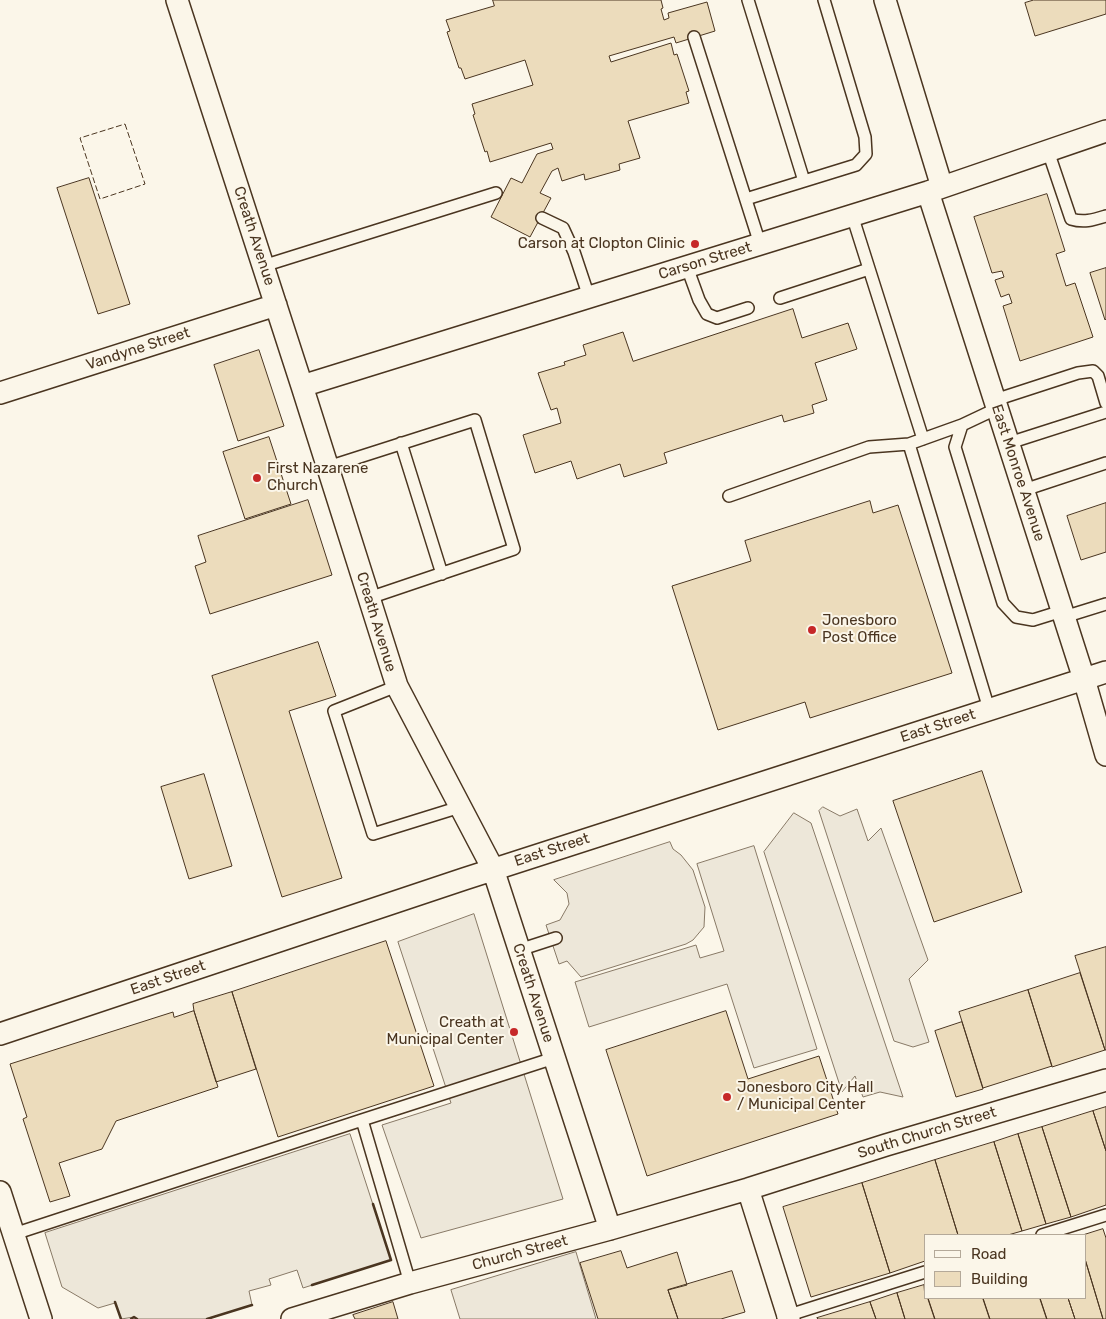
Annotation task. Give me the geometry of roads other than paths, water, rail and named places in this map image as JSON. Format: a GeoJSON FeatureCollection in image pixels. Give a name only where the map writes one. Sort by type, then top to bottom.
{"type":"FeatureCollection","features":[{"type":"Feature","properties":{"kind":"street","name":"Creath Avenue"},"geometry":{"type":"LineString","coordinates":[[177,0],[328,467],[396,686],[493,869],[610,1229]]}},
{"type":"Feature","properties":{"kind":"street","name":"East Monroe Avenue"},"geometry":{"type":"LineString","coordinates":[[885,0],[935,189],[996,404],[1084,679],[1106,755]]}},
{"type":"Feature","properties":{"kind":"street","name":"Carson Street"},"geometry":{"type":"LineString","coordinates":[[302,386],[935,189],[1106,131]]}},
{"type":"Feature","properties":{"kind":"street","name":"Vandyne Street"},"geometry":{"type":"LineString","coordinates":[[0,393],[276,305]]}},
{"type":"Feature","properties":{"kind":"street","name":"East Street"},"geometry":{"type":"LineString","coordinates":[[0,1034],[493,869],[1106,672]]}},
{"type":"Feature","properties":{"kind":"street","name":"South Church Street"},"geometry":{"type":"LineString","coordinates":[[748,1189],[886,1145],[1106,1080]]}},
{"type":"Feature","properties":{"kind":"street","name":"Church Street"},"geometry":{"type":"LineString","coordinates":[[292,1319],[410,1283],[610,1229],[748,1189]]}},
{"type":"Feature","properties":{"kind":"street"},"geometry":{"type":"LineString","coordinates":[[748,1189],[785,1318]]}},
{"type":"Feature","properties":{"kind":"street"},"geometry":{"type":"LineString","coordinates":[[0,1192],[41,1319]]}},
{"type":"Feature","properties":{"kind":"lane"},"geometry":{"type":"LineString","coordinates":[[748,0],[804,181]]}},
{"type":"Feature","properties":{"kind":"lane"},"geometry":{"type":"LineString","coordinates":[[746,199],[856,164],[866,154],[865,137],[824,0]]}},
{"type":"Feature","properties":{"kind":"lane"},"geometry":{"type":"LineString","coordinates":[[694,37],[760,244]]}},
{"type":"Feature","properties":{"kind":"lane"},"geometry":{"type":"LineString","coordinates":[[1048,151],[1071,219],[1080,222],[1106,216]]}},
{"type":"Feature","properties":{"kind":"lane"},"geometry":{"type":"LineString","coordinates":[[263,266],[496,193]]}},
{"type":"Feature","properties":{"kind":"lane"},"geometry":{"type":"LineString","coordinates":[[852,215],[923,439]]}},
{"type":"Feature","properties":{"kind":"lane"},"geometry":{"type":"LineString","coordinates":[[542,218],[563,228],[574,252],[589,297]]}},
{"type":"Feature","properties":{"kind":"lane"},"geometry":{"type":"LineString","coordinates":[[687,267],[699,300],[707,314],[717,318],[748,308]]}},
{"type":"Feature","properties":{"kind":"lane"},"geometry":{"type":"LineString","coordinates":[[780,298],[870,269]]}},
{"type":"Feature","properties":{"kind":"lane"},"geometry":{"type":"LineString","coordinates":[[729,496],[869,447],[909,444],[962,425],[996,404],[1078,373],[1093,371],[1098,376],[1106,403]]}},
{"type":"Feature","properties":{"kind":"lane"},"geometry":{"type":"LineString","coordinates":[[1009,444],[1106,412]]}},
{"type":"Feature","properties":{"kind":"lane"},"geometry":{"type":"LineString","coordinates":[[328,467],[474,420],[514,549],[369,598]]}},
{"type":"Feature","properties":{"kind":"lane"},"geometry":{"type":"LineString","coordinates":[[962,425],[955,447],[1003,603],[1016,617],[1033,620],[1106,604]]}},
{"type":"Feature","properties":{"kind":"lane"},"geometry":{"type":"LineString","coordinates":[[401,443],[442,574]]}},
{"type":"Feature","properties":{"kind":"lane"},"geometry":{"type":"LineString","coordinates":[[909,444],[989,709]]}},
{"type":"Feature","properties":{"kind":"lane"},"geometry":{"type":"LineString","coordinates":[[1024,490],[1106,463]]}},
{"type":"Feature","properties":{"kind":"lane"},"geometry":{"type":"LineString","coordinates":[[396,686],[334,711],[373,834],[460,807]]}},
{"type":"Feature","properties":{"kind":"lane"},"geometry":{"type":"LineString","coordinates":[[519,950],[556,938]]}},
{"type":"Feature","properties":{"kind":"lane"},"geometry":{"type":"LineString","coordinates":[[14,1234],[554,1058]]}},
{"type":"Feature","properties":{"kind":"lane"},"geometry":{"type":"LineString","coordinates":[[362,1120],[410,1283]]}},
{"type":"Feature","properties":{"kind":"lane"},"geometry":{"type":"LineString","coordinates":[[1045,1234],[1106,1215]]}},
{"type":"Feature","properties":{"kind":"lane"},"geometry":{"type":"LineString","coordinates":[[785,1318],[924,1272]]}},
{"type":"Feature","properties":{"kind":"place","name":"Carson at Clopton Clinic"},"geometry":{"type":"Point","coordinates":[695,244]}},
{"type":"Feature","properties":{"kind":"place","name":"First Nazarene Church"},"geometry":{"type":"Point","coordinates":[257,478]}},
{"type":"Feature","properties":{"kind":"place","name":"Jonesboro Post Office"},"geometry":{"type":"Point","coordinates":[812,630]}},
{"type":"Feature","properties":{"kind":"place","name":"Creath at Municipal Center"},"geometry":{"type":"Point","coordinates":[514,1032]}},
{"type":"Feature","properties":{"kind":"place","name":"Jonesboro City Hall / Municipal Center"},"geometry":{"type":"Point","coordinates":[727,1097]}}]}
